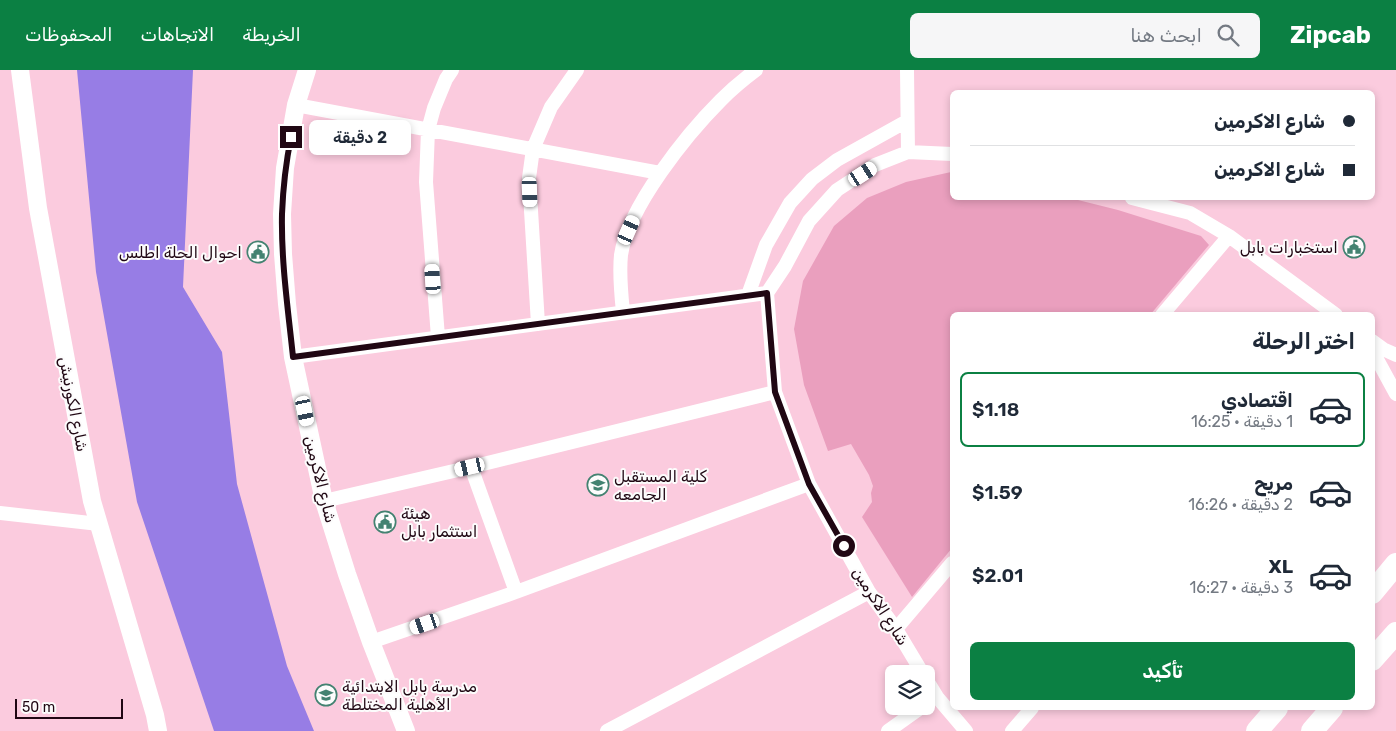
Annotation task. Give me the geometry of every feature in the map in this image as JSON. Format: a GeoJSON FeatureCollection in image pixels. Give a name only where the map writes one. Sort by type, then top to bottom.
{"type":"FeatureCollection","features":[{"type":"Feature","properties":{"kind":"main road"},"geometry":{"type":"LineString","coordinates":[[1375,588],[1396,564]]}},
{"type":"Feature","properties":{"kind":"main road"},"geometry":{"type":"LineString","coordinates":[[1375,657],[1396,633]]}},
{"type":"Feature","properties":{"kind":"main road"},"geometry":{"type":"LineString","coordinates":[[1257,731],[1274,710]]}},
{"type":"Feature","properties":{"kind":"main road"},"geometry":{"type":"LineString","coordinates":[[1312,731],[1330,710]]}},
{"type":"Feature","properties":{"kind":"street","name":"شارع الكورنيش"},"geometry":{"type":"LineString","coordinates":[[20,70],[38,208],[92,501],[155,715],[158,731]]}},
{"type":"Feature","properties":{"kind":"street","name":"شارع الاكرمين"},"geometry":{"type":"LineString","coordinates":[[307,70],[296,106],[285,168],[282,214],[283,254],[293,357],[324,501],[371,642],[406,731]]}},
{"type":"Feature","properties":{"kind":"street"},"geometry":{"type":"LineString","coordinates":[[438,337],[426,182],[428,130],[434,108],[446,79],[452,70]]}},
{"type":"Feature","properties":{"kind":"street"},"geometry":{"type":"LineString","coordinates":[[538,324],[530,197],[532,149],[551,107],[577,70]]}},
{"type":"Feature","properties":{"kind":"street"},"geometry":{"type":"LineString","coordinates":[[623,312],[620,281],[622,254],[629,230],[640,205],[660,173],[689,135],[722,99],[756,70]]}},
{"type":"Feature","properties":{"kind":"street"},"geometry":{"type":"LineString","coordinates":[[907,70],[908,152]]}},
{"type":"Feature","properties":{"kind":"street"},"geometry":{"type":"LineString","coordinates":[[296,106],[660,173]]}},
{"type":"Feature","properties":{"kind":"street"},"geometry":{"type":"LineString","coordinates":[[748,295],[766,245],[790,203],[812,179],[837,160],[907,120]]}},
{"type":"Feature","properties":{"kind":"street"},"geometry":{"type":"LineString","coordinates":[[293,357],[767,293],[785,266],[809,221],[837,190],[875,166],[908,152],[950,154]]}},
{"type":"Feature","properties":{"kind":"street"},"geometry":{"type":"LineString","coordinates":[[1140,200],[1190,213],[1229,236],[1332,312]]}},
{"type":"Feature","properties":{"kind":"street"},"geometry":{"type":"LineString","coordinates":[[1165,312],[1229,236]]}},
{"type":"Feature","properties":{"kind":"street","name":"شارع الاكرمين"},"geometry":{"type":"LineString","coordinates":[[767,293],[775,392],[809,484],[869,592],[896,629],[918,665]]}},
{"type":"Feature","properties":{"kind":"street"},"geometry":{"type":"LineString","coordinates":[[1375,342],[1396,355]]}},
{"type":"Feature","properties":{"kind":"street"},"geometry":{"type":"LineString","coordinates":[[1375,356],[1396,394]]}},
{"type":"Feature","properties":{"kind":"street"},"geometry":{"type":"LineString","coordinates":[[324,501],[775,392]]}},
{"type":"Feature","properties":{"kind":"street"},"geometry":{"type":"LineString","coordinates":[[470,467],[516,592]]}},
{"type":"Feature","properties":{"kind":"street"},"geometry":{"type":"LineString","coordinates":[[371,642],[516,592],[809,484]]}},
{"type":"Feature","properties":{"kind":"street"},"geometry":{"type":"LineString","coordinates":[[0,513],[99,524]]}},
{"type":"Feature","properties":{"kind":"street"},"geometry":{"type":"LineString","coordinates":[[896,629],[950,565]]}},
{"type":"Feature","properties":{"kind":"street"},"geometry":{"type":"LineString","coordinates":[[607,731],[869,592]]}},
{"type":"Feature","properties":{"kind":"street"},"geometry":{"type":"LineString","coordinates":[[935,707],[966,731]]}},
{"type":"Feature","properties":{"kind":"street"},"geometry":{"type":"LineString","coordinates":[[1012,731],[1030,710]]}},
{"type":"Feature","properties":{"kind":"street"},"geometry":{"type":"LineString","coordinates":[[888,731],[911,715]]}},
{"type":"Feature","properties":{"kind":"shaded area"},"geometry":{"type":"Polygon","coordinates":[[[77,70],[193,70],[183,287],[222,352],[237,484],[287,666],[314,731],[214,731],[137,502],[96,272],[77,70]]]}},
{"type":"Feature","properties":{"kind":"shaded area"},"geometry":{"type":"Polygon","coordinates":[[[950,172],[950,200],[1078,200],[1118,210],[1201,236],[1209,245],[1153,312],[950,312],[950,550],[912,597],[862,517],[872,502],[871,493],[873,486],[869,475],[851,444],[828,451],[804,385],[794,329],[803,281],[834,226],[867,198],[906,182],[950,172]]]}},
{"type":"Feature","properties":{"kind":"place","name":"استخبارات بابل"},"geometry":{"type":"Point","coordinates":[1354,247]}},
{"type":"Feature","properties":{"kind":"place","name":"احوال الحلة اطلس"},"geometry":{"type":"Point","coordinates":[258,252]}},
{"type":"Feature","properties":{"kind":"place","name":"كلية المستقبل الجامعه"},"geometry":{"type":"Point","coordinates":[598,485]}},
{"type":"Feature","properties":{"kind":"place","name":"هيئة استثمار بابل"},"geometry":{"type":"Point","coordinates":[385,522]}},
{"type":"Feature","properties":{"kind":"place","name":"مدرسة بابل الابتدائية الأهلية المختلطة"},"geometry":{"type":"Point","coordinates":[326,695]}},
{"type":"Feature","properties":{"kind":"route"},"geometry":{"type":"LineString","coordinates":[[291,137],[285,168],[282,214],[283,254],[293,357],[767,293],[775,392],[809,484],[844,546]]}}]}
